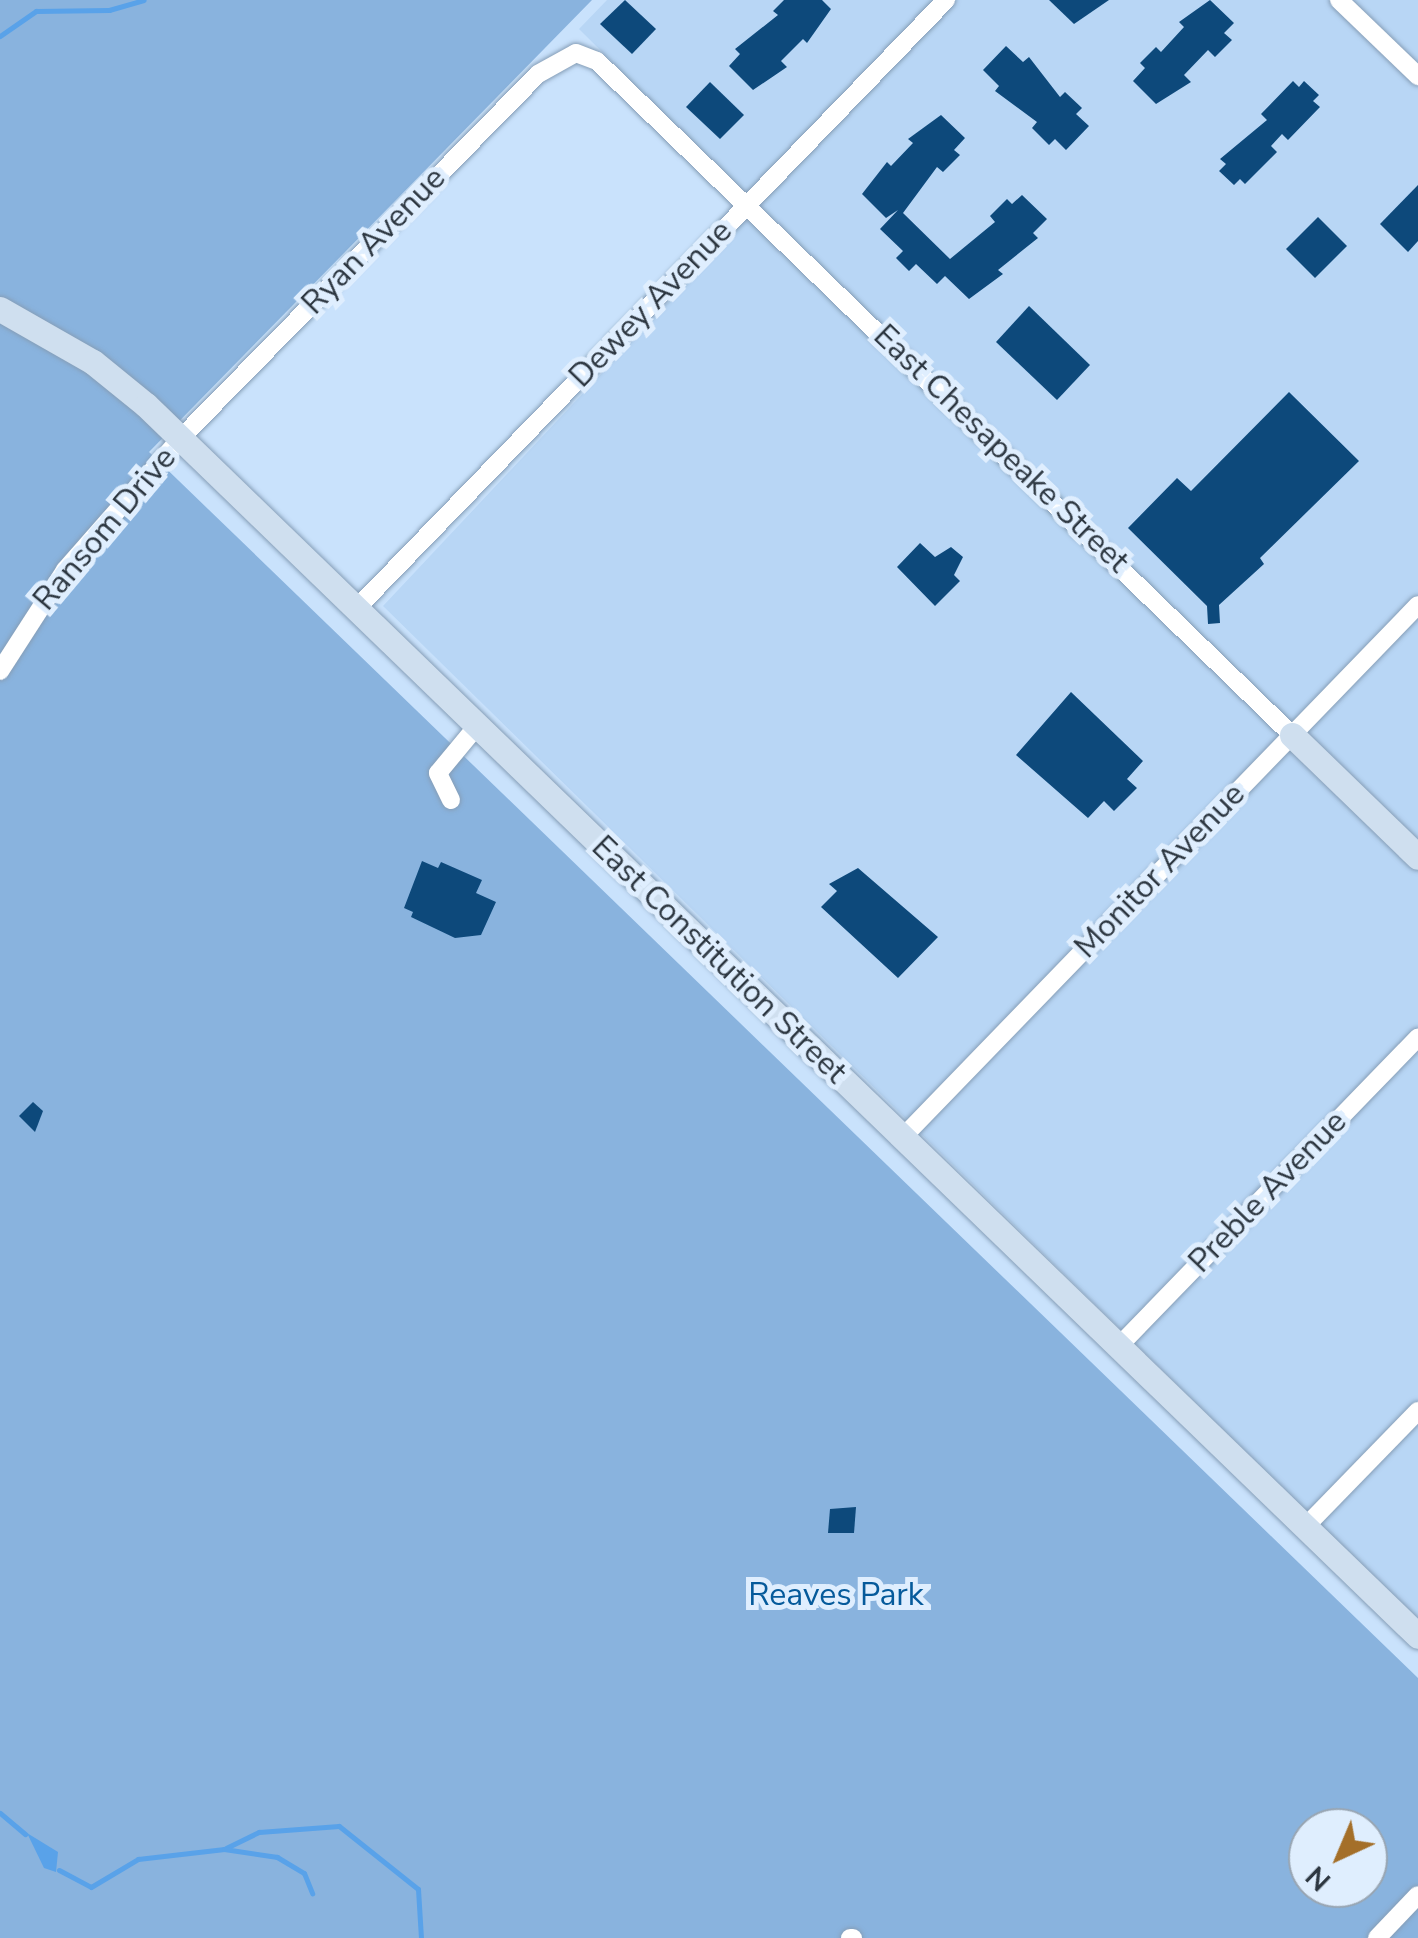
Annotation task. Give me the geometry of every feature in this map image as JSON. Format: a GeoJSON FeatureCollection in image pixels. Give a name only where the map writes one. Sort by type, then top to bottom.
{"type":"FeatureCollection","features":[{"type":"Feature","properties":{"kind":"main road","name":"East Constitution Street"},"geometry":{"type":"LineString","coordinates":[[0,308],[93,362],[180,440],[1418,1636]]}},
{"type":"Feature","properties":{"kind":"main road","name":"East Chesapeake Street"},"geometry":{"type":"LineString","coordinates":[[1292,735],[1418,856]]}},
{"type":"Feature","properties":{"kind":"street","name":"Dewey Avenue"},"geometry":{"type":"LineString","coordinates":[[356,609],[946,0]]}},
{"type":"Feature","properties":{"kind":"street"},"geometry":{"type":"LineString","coordinates":[[1340,0],[1418,76]]}},
{"type":"Feature","properties":{"kind":"street","name":"East Chesapeake Street"},"geometry":{"type":"LineString","coordinates":[[576,53],[597,61],[1292,735]]}},
{"type":"Feature","properties":{"kind":"street","name":"Ryan Avenue"},"geometry":{"type":"LineString","coordinates":[[180,440],[538,74],[576,53]]}},
{"type":"Feature","properties":{"kind":"street","name":"Ransom Drive"},"geometry":{"type":"LineString","coordinates":[[0,671],[64,570],[180,440]]}},
{"type":"Feature","properties":{"kind":"street","name":"Monitor Avenue"},"geometry":{"type":"LineString","coordinates":[[903,1138],[1418,606]]}},
{"type":"Feature","properties":{"kind":"street"},"geometry":{"type":"LineString","coordinates":[[450,800],[438,773],[477,726]]}},
{"type":"Feature","properties":{"kind":"street","name":"Preble Avenue"},"geometry":{"type":"LineString","coordinates":[[1118,1347],[1418,1036]]}},
{"type":"Feature","properties":{"kind":"street"},"geometry":{"type":"LineString","coordinates":[[1305,1527],[1418,1411]]}},
{"type":"Feature","properties":{"kind":"street"},"geometry":{"type":"LineString","coordinates":[[1377,1938],[1418,1895]]}},
{"type":"Feature","properties":{"kind":"shaded area"},"geometry":{"type":"Polygon","coordinates":[[[607,0],[1418,0],[1418,1621],[383,606],[758,207],[579,29],[607,0]]]}},
{"type":"Feature","properties":{"kind":"shaded area"},"geometry":{"type":"Polygon","coordinates":[[[27,1833],[58,1852],[56,1872],[44,1868],[27,1833]]]}},
{"type":"Feature","properties":{"kind":"green space","name":"Reaves Park"},"geometry":{"type":"Polygon","coordinates":[[[0,0],[592,0],[149,452],[1418,1678],[1418,1938],[0,1938],[0,0]]]}},
{"type":"Feature","properties":{"kind":"building"},"geometry":{"type":"Polygon","coordinates":[[[625,0],[656,29],[632,54],[600,24],[625,0]]]}},
{"type":"Feature","properties":{"kind":"building"},"geometry":{"type":"Polygon","coordinates":[[[784,0],[822,0],[831,9],[807,43],[803,39],[781,61],[787,67],[753,90],[729,66],[740,54],[735,49],[778,15],[773,11],[784,0]]]}},
{"type":"Feature","properties":{"kind":"building"},"geometry":{"type":"Polygon","coordinates":[[[1049,0],[1109,0],[1074,24],[1049,0]]]}},
{"type":"Feature","properties":{"kind":"building"},"geometry":{"type":"Polygon","coordinates":[[[1210,0],[1234,23],[1224,33],[1232,40],[1215,57],[1208,50],[1184,75],[1191,82],[1156,104],[1133,81],[1145,68],[1140,63],[1156,47],[1161,52],[1184,27],[1179,22],[1210,0]]]}},
{"type":"Feature","properties":{"kind":"building"},"geometry":{"type":"Polygon","coordinates":[[[1006,46],[1023,62],[1029,57],[1060,97],[1065,92],[1082,108],[1076,114],[1089,126],[1066,150],[1055,139],[1049,145],[1032,128],[1037,122],[995,91],[999,86],[983,70],[1006,46]]]}},
{"type":"Feature","properties":{"kind":"building"},"geometry":{"type":"Polygon","coordinates":[[[1293,81],[1299,87],[1304,81],[1319,95],[1313,101],[1320,107],[1288,140],[1282,134],[1271,146],[1277,152],[1245,184],[1240,179],[1234,185],[1219,171],[1226,164],[1220,159],[1267,120],[1261,114],[1293,81]]]}},
{"type":"Feature","properties":{"kind":"building"},"geometry":{"type":"Polygon","coordinates":[[[710,82],[744,115],[720,139],[686,107],[710,82]]]}},
{"type":"Feature","properties":{"kind":"building"},"geometry":{"type":"Polygon","coordinates":[[[941,115],[965,138],[954,150],[960,155],[943,172],[937,167],[903,213],[950,259],[995,222],[990,216],[1007,199],[1012,204],[1022,195],[1047,219],[1033,233],[1038,238],[998,270],[1003,274],[969,299],[945,276],[937,284],[916,264],[909,271],[896,258],[903,251],[880,229],[898,210],[886,218],[862,194],[887,162],[891,166],[913,143],[908,139],[941,115]]]}},
{"type":"Feature","properties":{"kind":"building"},"geometry":{"type":"Polygon","coordinates":[[[1418,185],[1418,241],[1408,252],[1380,224],[1418,185]]]}},
{"type":"Feature","properties":{"kind":"building"},"geometry":{"type":"Polygon","coordinates":[[[1318,217],[1347,246],[1315,278],[1286,249],[1318,217]]]}},
{"type":"Feature","properties":{"kind":"building"},"geometry":{"type":"Polygon","coordinates":[[[1029,306],[1090,365],[1057,400],[996,342],[1029,306]]]}},
{"type":"Feature","properties":{"kind":"building"},"geometry":{"type":"Polygon","coordinates":[[[1289,392],[1359,461],[1260,558],[1264,564],[1219,605],[1220,623],[1208,624],[1207,606],[1128,528],[1177,478],[1191,491],[1289,392]]]}},
{"type":"Feature","properties":{"kind":"building"},"geometry":{"type":"Polygon","coordinates":[[[920,543],[935,557],[951,547],[963,557],[954,575],[960,581],[935,606],[897,567],[920,543]]]}},
{"type":"Feature","properties":{"kind":"building"},"geometry":{"type":"Polygon","coordinates":[[[1071,692],[1143,761],[1127,779],[1137,788],[1114,811],[1104,801],[1088,818],[1016,755],[1071,692]]]}},
{"type":"Feature","properties":{"kind":"building"},"geometry":{"type":"Polygon","coordinates":[[[422,861],[438,868],[441,862],[482,880],[476,893],[496,902],[481,935],[455,938],[411,917],[413,912],[404,908],[422,861]]]}},
{"type":"Feature","properties":{"kind":"building"},"geometry":{"type":"Polygon","coordinates":[[[858,868],[938,937],[898,978],[821,907],[837,891],[829,884],[858,868]]]}},
{"type":"Feature","properties":{"kind":"building"},"geometry":{"type":"Polygon","coordinates":[[[33,1102],[43,1111],[35,1132],[19,1116],[33,1102]]]}},
{"type":"Feature","properties":{"kind":"building"},"geometry":{"type":"Polygon","coordinates":[[[856,1507],[854,1533],[828,1533],[830,1509],[856,1507]]]}},
{"type":"Feature","properties":{"kind":"waterway"},"geometry":{"type":"LineString","coordinates":[[0,36],[36,11],[109,10],[144,0]]}},
{"type":"Feature","properties":{"kind":"waterway"},"geometry":{"type":"LineString","coordinates":[[0,1813],[25,1834]]}},
{"type":"Feature","properties":{"kind":"waterway"},"geometry":{"type":"LineString","coordinates":[[226,1848],[259,1832],[339,1826],[418,1889],[421,1938]]}},
{"type":"Feature","properties":{"kind":"waterway"},"geometry":{"type":"LineString","coordinates":[[59,1870],[91,1887],[138,1859],[224,1849],[277,1857],[304,1873],[312,1893]]}}]}
